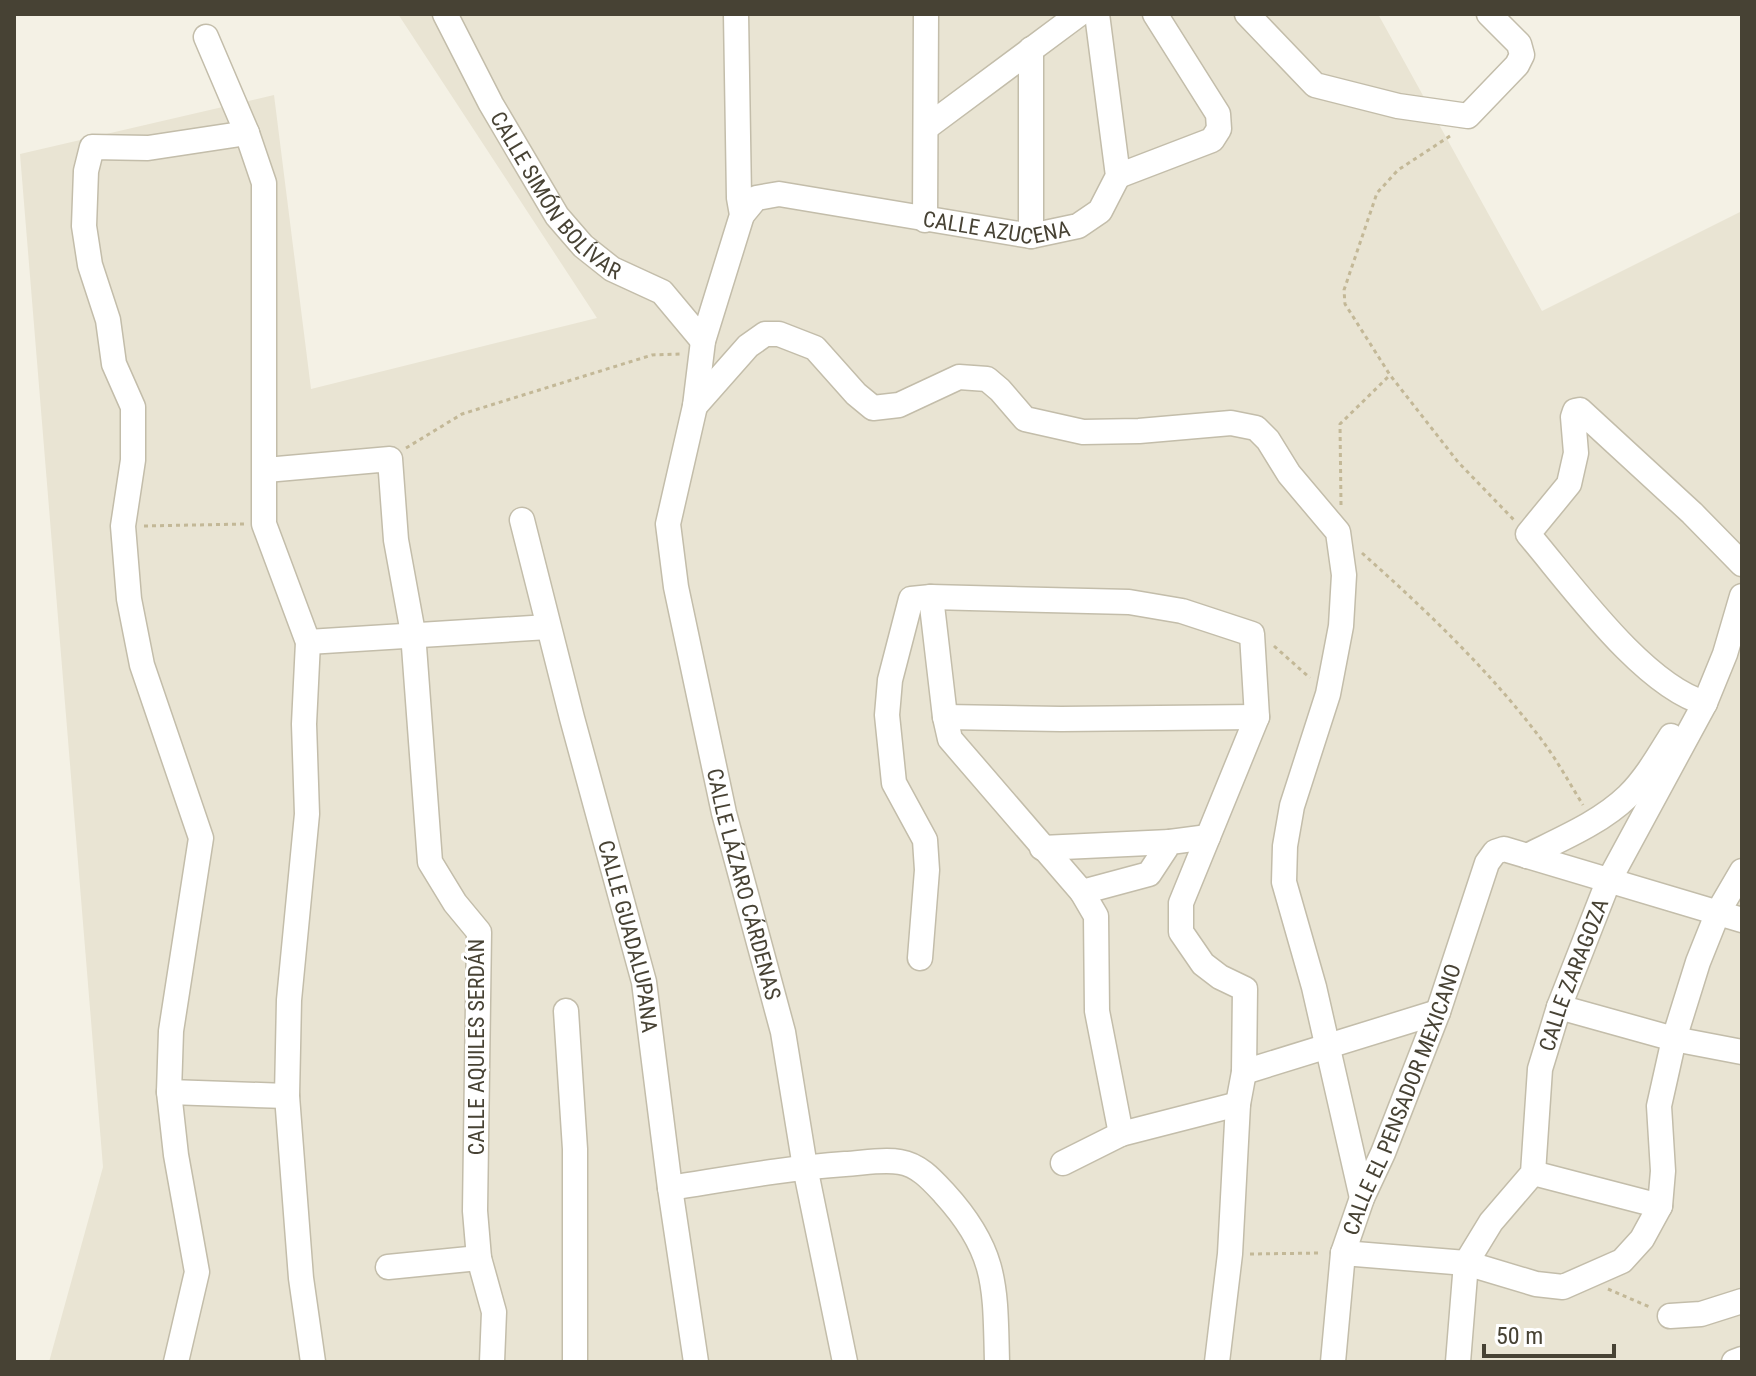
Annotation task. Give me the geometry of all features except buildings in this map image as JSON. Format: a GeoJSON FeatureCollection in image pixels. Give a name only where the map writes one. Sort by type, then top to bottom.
{"type":"FeatureCollection","features":[{"type":"Feature","properties":{"kind":"street","name":"CALLE SIMÓN BOLÍVAR"},"geometry":{"type":"LineString","coordinates":[[445,14],[491,104],[557,216],[583,246],[612,269],[662,292],[703,347]]}},
{"type":"Feature","properties":{"kind":"street"},"geometry":{"type":"LineString","coordinates":[[736,14],[739,198],[742,215]]}},
{"type":"Feature","properties":{"kind":"street"},"geometry":{"type":"LineString","coordinates":[[925,220],[926,14]]}},
{"type":"Feature","properties":{"kind":"street"},"geometry":{"type":"LineString","coordinates":[[927,127],[1079,14]]}},
{"type":"Feature","properties":{"kind":"street"},"geometry":{"type":"LineString","coordinates":[[1097,14],[1118,176],[1212,140],[1219,129],[1218,114],[1155,14]]}},
{"type":"Feature","properties":{"kind":"street"},"geometry":{"type":"LineString","coordinates":[[1247,14],[1315,85],[1398,106],[1468,116],[1517,65],[1522,55],[1519,44],[1489,14]]}},
{"type":"Feature","properties":{"kind":"street"},"geometry":{"type":"LineString","coordinates":[[206,37],[247,133],[264,183],[264,524],[308,642],[304,724],[307,814],[289,1000],[287,1096],[301,1278],[313,1362]]}},
{"type":"Feature","properties":{"kind":"street"},"geometry":{"type":"LineString","coordinates":[[1031,49],[1031,236]]}},
{"type":"Feature","properties":{"kind":"street"},"geometry":{"type":"LineString","coordinates":[[176,1362],[197,1272],[176,1155],[169,1092],[171,1031],[201,838],[142,665],[129,599],[123,526],[133,460],[133,407],[114,364],[108,320],[90,265],[84,226],[86,171],[92,147],[148,148],[247,133]]}},
{"type":"Feature","properties":{"kind":"street","name":"CALLE AZUCENA"},"geometry":{"type":"LineString","coordinates":[[742,215],[756,198],[779,194],[1031,236],[1078,226],[1100,211],[1118,176]]}},
{"type":"Feature","properties":{"kind":"street","name":"CALLE LÁZARO CÁRDENAS"},"geometry":{"type":"LineString","coordinates":[[742,215],[703,347],[695,406],[668,524],[676,587],[724,813],[783,1032],[805,1167],[845,1362]]}},
{"type":"Feature","properties":{"kind":"street"},"geometry":{"type":"LineString","coordinates":[[695,406],[748,346],[765,334],[779,334],[815,348],[856,394],[873,408],[899,405],[959,377],[987,379],[1025,419],[1083,432],[1139,431],[1231,423],[1256,428],[1268,440],[1289,474],[1338,532],[1344,575],[1341,626],[1328,694],[1292,806],[1285,846],[1284,882],[1314,987],[1362,1198]]}},
{"type":"Feature","properties":{"kind":"street"},"geometry":{"type":"LineString","coordinates":[[1698,701],[1633,657],[1528,534],[1569,484],[1576,453],[1575,411],[1580,410],[1692,513],[1742,564]]}},
{"type":"Feature","properties":{"kind":"street"},"geometry":{"type":"LineString","coordinates":[[266,470],[390,459]]}},
{"type":"Feature","properties":{"kind":"street","name":"CALLE AQUILES SERDÁN"},"geometry":{"type":"LineString","coordinates":[[390,459],[396,540],[413,633],[430,862],[455,903],[479,932],[475,1211],[479,1258],[494,1312],[492,1362]]}},
{"type":"Feature","properties":{"kind":"street","name":"CALLE GUADALUPANA"},"geometry":{"type":"LineString","coordinates":[[522,520],[644,982],[696,1362]]}},
{"type":"Feature","properties":{"kind":"street"},"geometry":{"type":"LineString","coordinates":[[1516,852],[1594,822],[1627,797],[1650,770],[1698,701],[1725,654],[1742,596]]}},
{"type":"Feature","properties":{"kind":"street"},"geometry":{"type":"LineString","coordinates":[[931,597],[950,739],[1082,892],[1096,916],[1097,1011],[1121,1134]]}},
{"type":"Feature","properties":{"kind":"street"},"geometry":{"type":"LineString","coordinates":[[920,958],[927,870],[925,840],[894,783],[887,715],[890,680],[911,599],[1129,602],[1182,611],[1252,634],[1257,717],[1181,903],[1181,932],[1203,964],[1220,977],[1245,989],[1244,1072],[1238,1104],[1230,1254],[1217,1362]]}},
{"type":"Feature","properties":{"kind":"street"},"geometry":{"type":"LineString","coordinates":[[308,642],[413,633],[548,627]]}},
{"type":"Feature","properties":{"kind":"street","name":"CALLE ZARAGOZA"},"geometry":{"type":"LineString","coordinates":[[1533,1173],[1540,1069],[1559,1007],[1608,882],[1698,701]]}},
{"type":"Feature","properties":{"kind":"street"},"geometry":{"type":"LineString","coordinates":[[945,717],[1257,717]]}},
{"type":"Feature","properties":{"kind":"street"},"geometry":{"type":"LineString","coordinates":[[1042,848],[1170,842],[1208,837]]}},
{"type":"Feature","properties":{"kind":"street"},"geometry":{"type":"LineString","coordinates":[[1082,892],[1149,874],[1170,842]]}},
{"type":"Feature","properties":{"kind":"street","name":"CALLE EL PENSADOR MEXICANO"},"geometry":{"type":"LineString","coordinates":[[1333,1362],[1343,1253],[1362,1198],[1383,1153],[1438,1012],[1487,863],[1495,852],[1516,852]]}},
{"type":"Feature","properties":{"kind":"street"},"geometry":{"type":"LineString","coordinates":[[1516,852],[1742,920]]}},
{"type":"Feature","properties":{"kind":"street"},"geometry":{"type":"LineString","coordinates":[[1343,1253],[1466,1263],[1536,1284],[1563,1287],[1622,1261],[1642,1239],[1660,1206],[1663,1171],[1659,1106],[1674,1039],[1698,962],[1718,912],[1742,871]]}},
{"type":"Feature","properties":{"kind":"street"},"geometry":{"type":"LineString","coordinates":[[1559,1007],[1674,1039],[1742,1052]]}},
{"type":"Feature","properties":{"kind":"street"},"geometry":{"type":"LineString","coordinates":[[566,1011],[575,1149],[575,1362]]}},
{"type":"Feature","properties":{"kind":"street"},"geometry":{"type":"LineString","coordinates":[[1244,1072],[1438,1012]]}},
{"type":"Feature","properties":{"kind":"street"},"geometry":{"type":"LineString","coordinates":[[169,1092],[287,1096]]}},
{"type":"Feature","properties":{"kind":"street"},"geometry":{"type":"LineString","coordinates":[[1063,1163],[1121,1134],[1238,1104]]}},
{"type":"Feature","properties":{"kind":"street"},"geometry":{"type":"LineString","coordinates":[[670,1188],[805,1167],[901,1162],[926,1173],[957,1207],[984,1247],[995,1289],[997,1362]]}},
{"type":"Feature","properties":{"kind":"street"},"geometry":{"type":"LineString","coordinates":[[1458,1362],[1466,1263],[1491,1222],[1533,1173],[1660,1206]]}},
{"type":"Feature","properties":{"kind":"street"},"geometry":{"type":"LineString","coordinates":[[388,1267],[479,1258]]}},
{"type":"Feature","properties":{"kind":"street"},"geometry":{"type":"LineString","coordinates":[[1670,1316],[1701,1314],[1742,1301]]}},
{"type":"Feature","properties":{"kind":"street"},"geometry":{"type":"LineString","coordinates":[[1734,1362],[1742,1359]]}},
{"type":"Feature","properties":{"kind":"path"},"geometry":{"type":"LineString","coordinates":[[1468,116],[1456,131],[1398,170],[1377,193],[1344,290],[1345,304],[1390,375],[1458,462],[1528,534]]}},
{"type":"Feature","properties":{"kind":"path"},"geometry":{"type":"LineString","coordinates":[[390,459],[462,414],[607,372],[652,355],[703,347]]}},
{"type":"Feature","properties":{"kind":"path"},"geometry":{"type":"LineString","coordinates":[[1390,375],[1340,424],[1341,500],[1338,532],[1426,611],[1492,681],[1545,743],[1594,822]]}},
{"type":"Feature","properties":{"kind":"path"},"geometry":{"type":"LineString","coordinates":[[123,526],[264,524]]}},
{"type":"Feature","properties":{"kind":"path"},"geometry":{"type":"LineString","coordinates":[[1252,634],[1267,640],[1328,694]]}},
{"type":"Feature","properties":{"kind":"path"},"geometry":{"type":"LineString","coordinates":[[1230,1254],[1343,1253]]}},
{"type":"Feature","properties":{"kind":"path"},"geometry":{"type":"LineString","coordinates":[[1585,1279],[1670,1316]]}},
{"type":"Feature","properties":{"kind":"shaded area"},"geometry":{"type":"Polygon","coordinates":[[[398,14],[1378,14],[1542,311],[1742,211],[1742,1362],[49,1362],[103,1167],[20,154],[274,95],[311,389],[597,318],[398,14]]]}}]}
